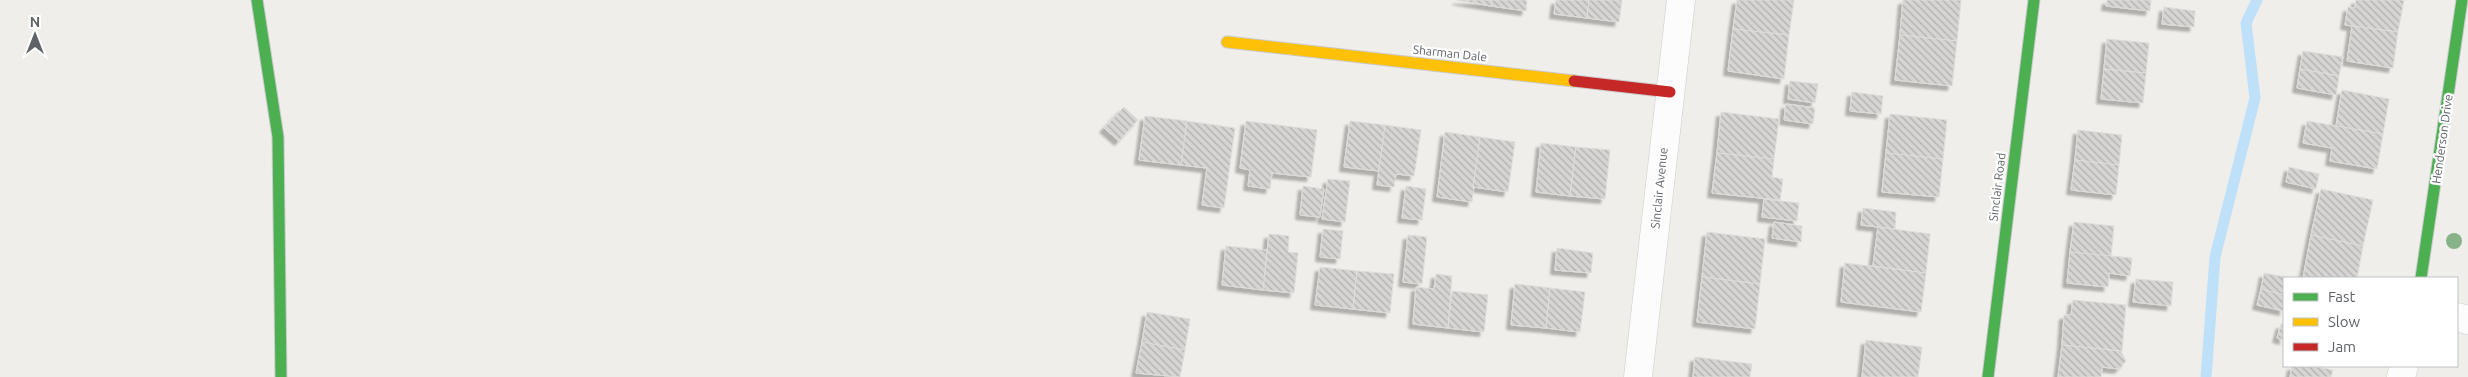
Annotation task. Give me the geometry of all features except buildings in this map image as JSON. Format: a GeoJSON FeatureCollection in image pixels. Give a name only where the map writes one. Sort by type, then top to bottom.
{"type":"FeatureCollection","features":[{"type":"Feature","properties":{"kind":"street"},"geometry":{"type":"LineString","coordinates":[[257,0],[278,137],[280,377]]}},
{"type":"Feature","properties":{"kind":"street","name":"Sinclair Avenue"},"geometry":{"type":"LineString","coordinates":[[1638,377],[1681,0]]}},
{"type":"Feature","properties":{"kind":"street","name":"Sinclair Road"},"geometry":{"type":"LineString","coordinates":[[1988,377],[2034,0]]}},
{"type":"Feature","properties":{"kind":"street","name":"Henderson Drive"},"geometry":{"type":"LineString","coordinates":[[2421,277],[2462,0]]}},
{"type":"Feature","properties":{"kind":"street","name":"Sharman Dale"},"geometry":{"type":"LineString","coordinates":[[1227,42],[1670,92]]}},
{"type":"Feature","properties":{"kind":"waterway"},"geometry":{"type":"LineString","coordinates":[[2206,377],[2215,257],[2255,98],[2246,23],[2257,0]]}},
{"type":"Feature","properties":{"kind":"traffic: fast"},"geometry":{"type":"LineString","coordinates":[[257,0],[278,137],[281,377]]}},
{"type":"Feature","properties":{"kind":"traffic: fast"},"geometry":{"type":"LineString","coordinates":[[1988,377],[2034,0]]}},
{"type":"Feature","properties":{"kind":"traffic: fast"},"geometry":{"type":"LineString","coordinates":[[2421,277],[2462,0]]}},
{"type":"Feature","properties":{"kind":"traffic: slow"},"geometry":{"type":"LineString","coordinates":[[1227,42],[1574,81]]}},
{"type":"Feature","properties":{"kind":"traffic: jam"},"geometry":{"type":"LineString","coordinates":[[1574,81],[1670,92]]}}]}
